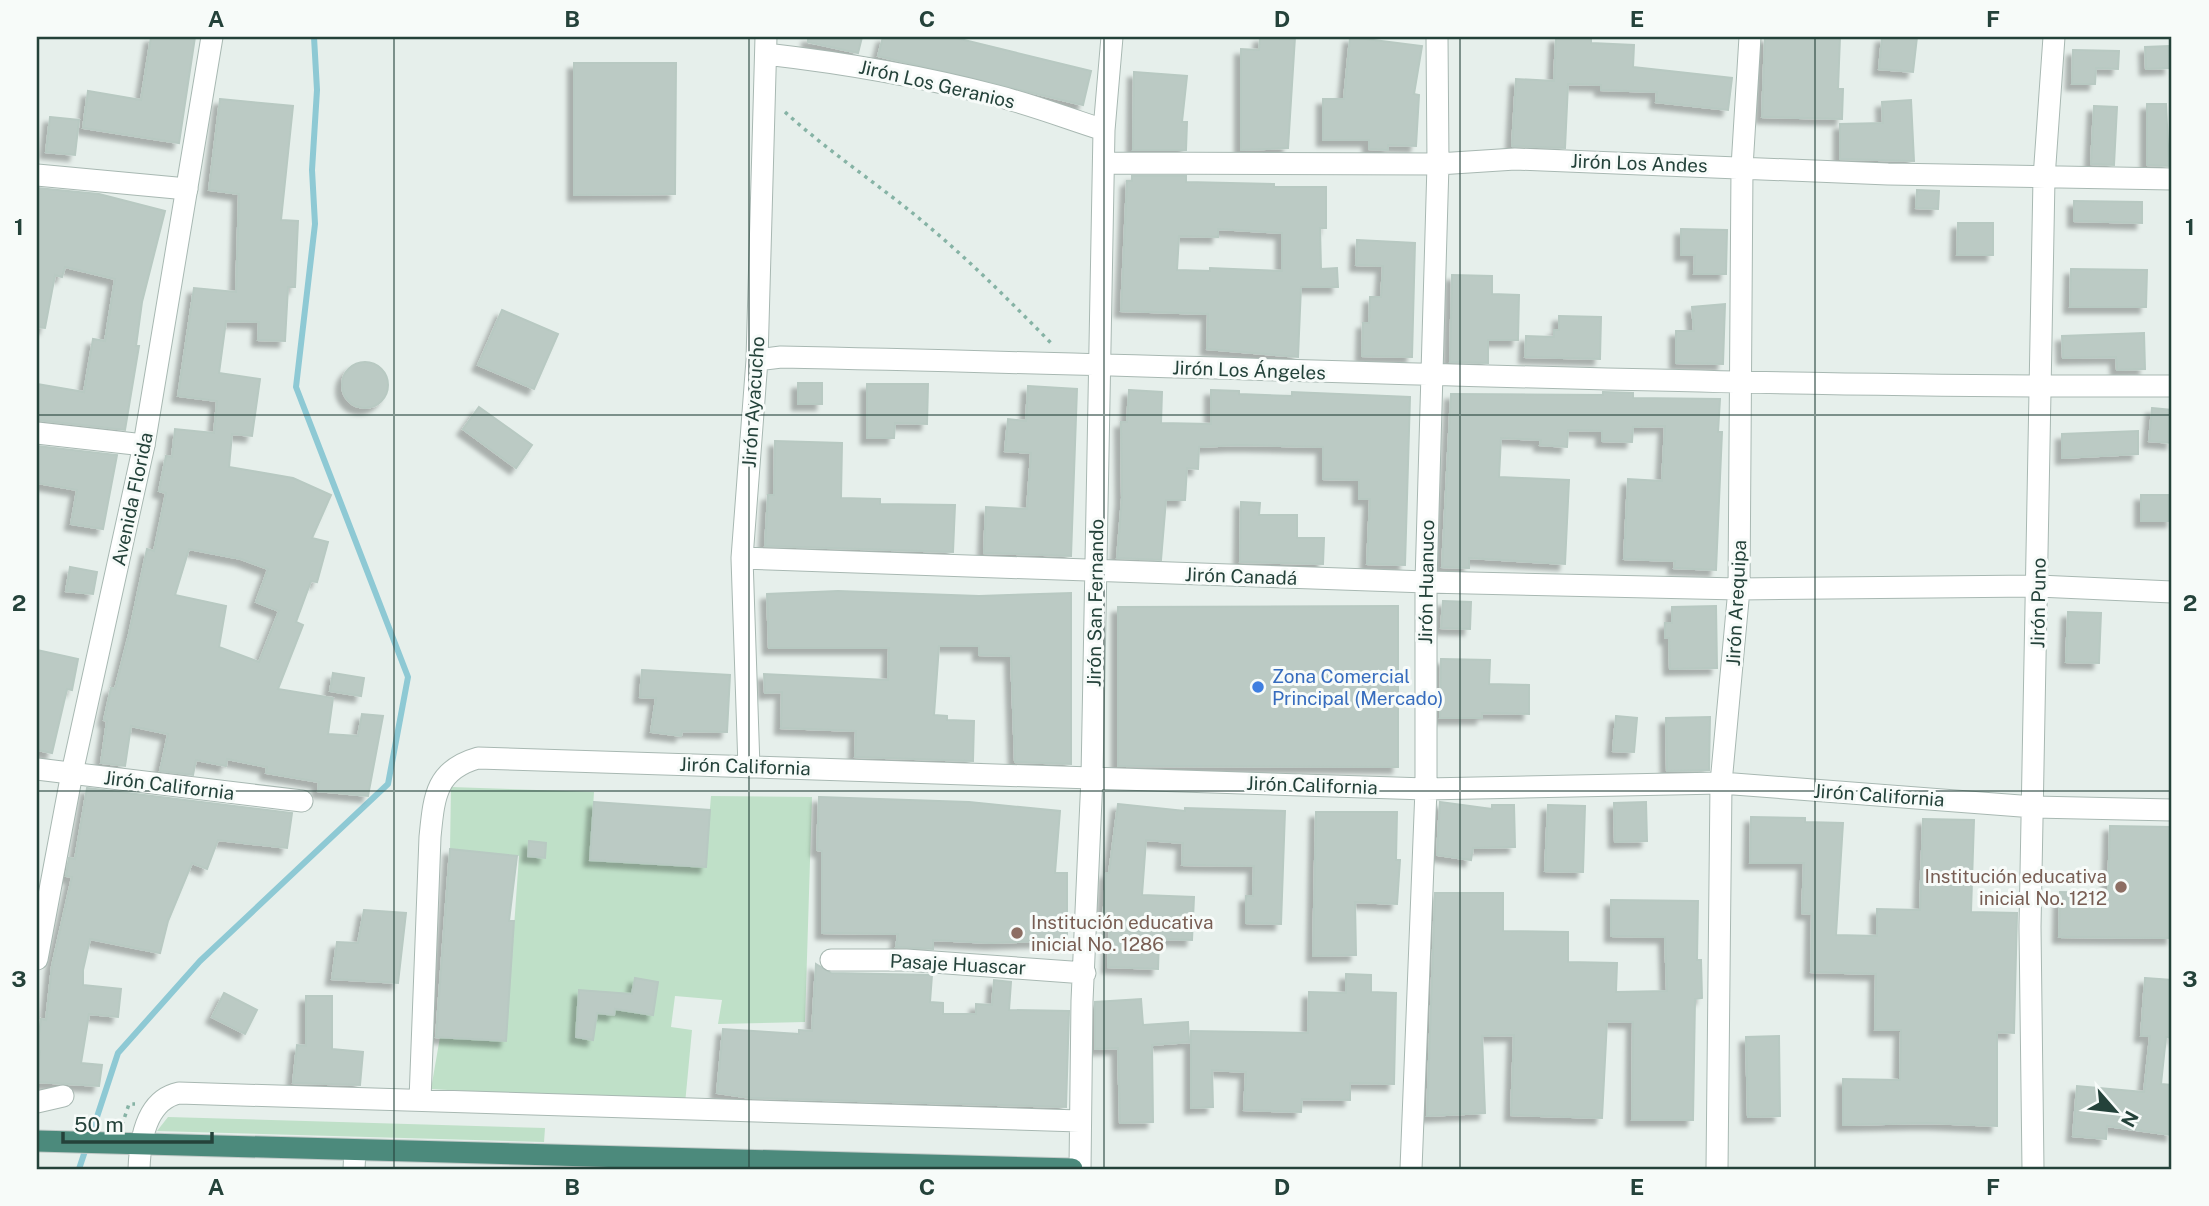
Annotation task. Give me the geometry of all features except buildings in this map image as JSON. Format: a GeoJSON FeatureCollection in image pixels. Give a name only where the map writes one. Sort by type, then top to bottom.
{"type":"FeatureCollection","features":[{"type":"Feature","properties":{"kind":"highway"},"geometry":{"type":"LineString","coordinates":[[37,1142],[140,1144],[354,1160],[1072,1169]]}},
{"type":"Feature","properties":{"kind":"street","name":"Avenida Florida"},"geometry":{"type":"LineString","coordinates":[[37,959],[41,911],[145,445],[212,37]]}},
{"type":"Feature","properties":{"kind":"street","name":"Jirón San Fernando"},"geometry":{"type":"LineString","coordinates":[[1080,1169],[1079,1121],[1092,777],[1104,131],[1112,37]]}},
{"type":"Feature","properties":{"kind":"street","name":"Jirón Huanuco"},"geometry":{"type":"LineString","coordinates":[[1411,1169],[1426,789],[1426,582],[1438,164],[1437,37]]}},
{"type":"Feature","properties":{"kind":"street","name":"Jirón Arequipa"},"geometry":{"type":"LineString","coordinates":[[1717,1169],[1721,783],[1740,589],[1742,167],[1750,37]]}},
{"type":"Feature","properties":{"kind":"street","name":"Jirón Puno"},"geometry":{"type":"LineString","coordinates":[[2034,1169],[2030,927],[2044,178],[2054,37]]}},
{"type":"Feature","properties":{"kind":"street","name":"Jirón Los Geranios"},"geometry":{"type":"LineString","coordinates":[[766,45],[999,96],[1104,131]]}},
{"type":"Feature","properties":{"kind":"street","name":"Jirón Ayacucho"},"geometry":{"type":"LineString","coordinates":[[750,767],[742,558],[757,360],[766,45]]}},
{"type":"Feature","properties":{"kind":"street","name":"Jirón Los Andes"},"geometry":{"type":"LineString","coordinates":[[1105,163],[1438,164],[1515,159],[2044,178],[2172,179]]}},
{"type":"Feature","properties":{"kind":"street"},"geometry":{"type":"LineString","coordinates":[[37,175],[187,189]]}},
{"type":"Feature","properties":{"kind":"street","name":"Jirón Los Ángeles"},"geometry":{"type":"LineString","coordinates":[[757,360],[781,357],[1070,363],[1431,376],[2042,387]]}},
{"type":"Feature","properties":{"kind":"street"},"geometry":{"type":"LineString","coordinates":[[2042,387],[2172,386]]}},
{"type":"Feature","properties":{"kind":"street"},"geometry":{"type":"LineString","coordinates":[[37,433],[145,445]]}},
{"type":"Feature","properties":{"kind":"street","name":"Jirón Canadá"},"geometry":{"type":"LineString","coordinates":[[742,558],[1095,572],[1740,589],[2038,586]]}},
{"type":"Feature","properties":{"kind":"street"},"geometry":{"type":"LineString","coordinates":[[2038,586],[2172,592]]}},
{"type":"Feature","properties":{"kind":"street","name":"Jirón California"},"geometry":{"type":"LineString","coordinates":[[420,1100],[430,837],[434,798],[446,774],[478,758],[1426,789],[1721,783],[2034,807],[2172,810]]}},
{"type":"Feature","properties":{"kind":"street","name":"Jirón California"},"geometry":{"type":"LineString","coordinates":[[37,769],[302,800]]}},
{"type":"Feature","properties":{"kind":"street","name":"Pasaje Huascar"},"geometry":{"type":"LineString","coordinates":[[831,960],[906,960],[1085,973]]}},
{"type":"Feature","properties":{"kind":"street"},"geometry":{"type":"LineString","coordinates":[[139,1169],[140,1144],[154,1108],[165,1097],[179,1093],[1079,1121]]}},
{"type":"Feature","properties":{"kind":"street"},"geometry":{"type":"LineString","coordinates":[[37,1102],[63,1096]]}},
{"type":"Feature","properties":{"kind":"path"},"geometry":{"type":"LineString","coordinates":[[765,95],[818,141],[926,223],[996,286],[1070,363]]}},
{"type":"Feature","properties":{"kind":"green space"},"geometry":{"type":"Polygon","coordinates":[[[451,787],[594,792],[590,860],[705,867],[711,796],[812,797],[805,1022],[718,1024],[722,1000],[675,996],[671,1027],[692,1030],[685,1104],[431,1089],[440,1037],[506,1041],[519,856],[450,849],[451,787]]]}},
{"type":"Feature","properties":{"kind":"green space"},"geometry":{"type":"Polygon","coordinates":[[[168,1117],[545,1128],[544,1142],[157,1131],[168,1117]]]}},
{"type":"Feature","properties":{"kind":"waterway"},"geometry":{"type":"LineString","coordinates":[[90,1138],[118,1053],[200,961],[388,784],[408,677],[296,387],[315,224],[312,170],[317,90],[314,37]]}},
{"type":"Feature","properties":{"kind":"waterway"},"geometry":{"type":"LineString","coordinates":[[79,1169],[86,1148]]}},
{"type":"Feature","properties":{"kind":"place","name":"Zona Comercial Principal (Mercado)"},"geometry":{"type":"Point","coordinates":[1258,687]}},
{"type":"Feature","properties":{"kind":"place","name":"Institución educativa inicial No. 1212"},"geometry":{"type":"Point","coordinates":[2121,887]}},
{"type":"Feature","properties":{"kind":"place","name":"Institución educativa inicial No. 1286"},"geometry":{"type":"Point","coordinates":[1017,933]}}]}
